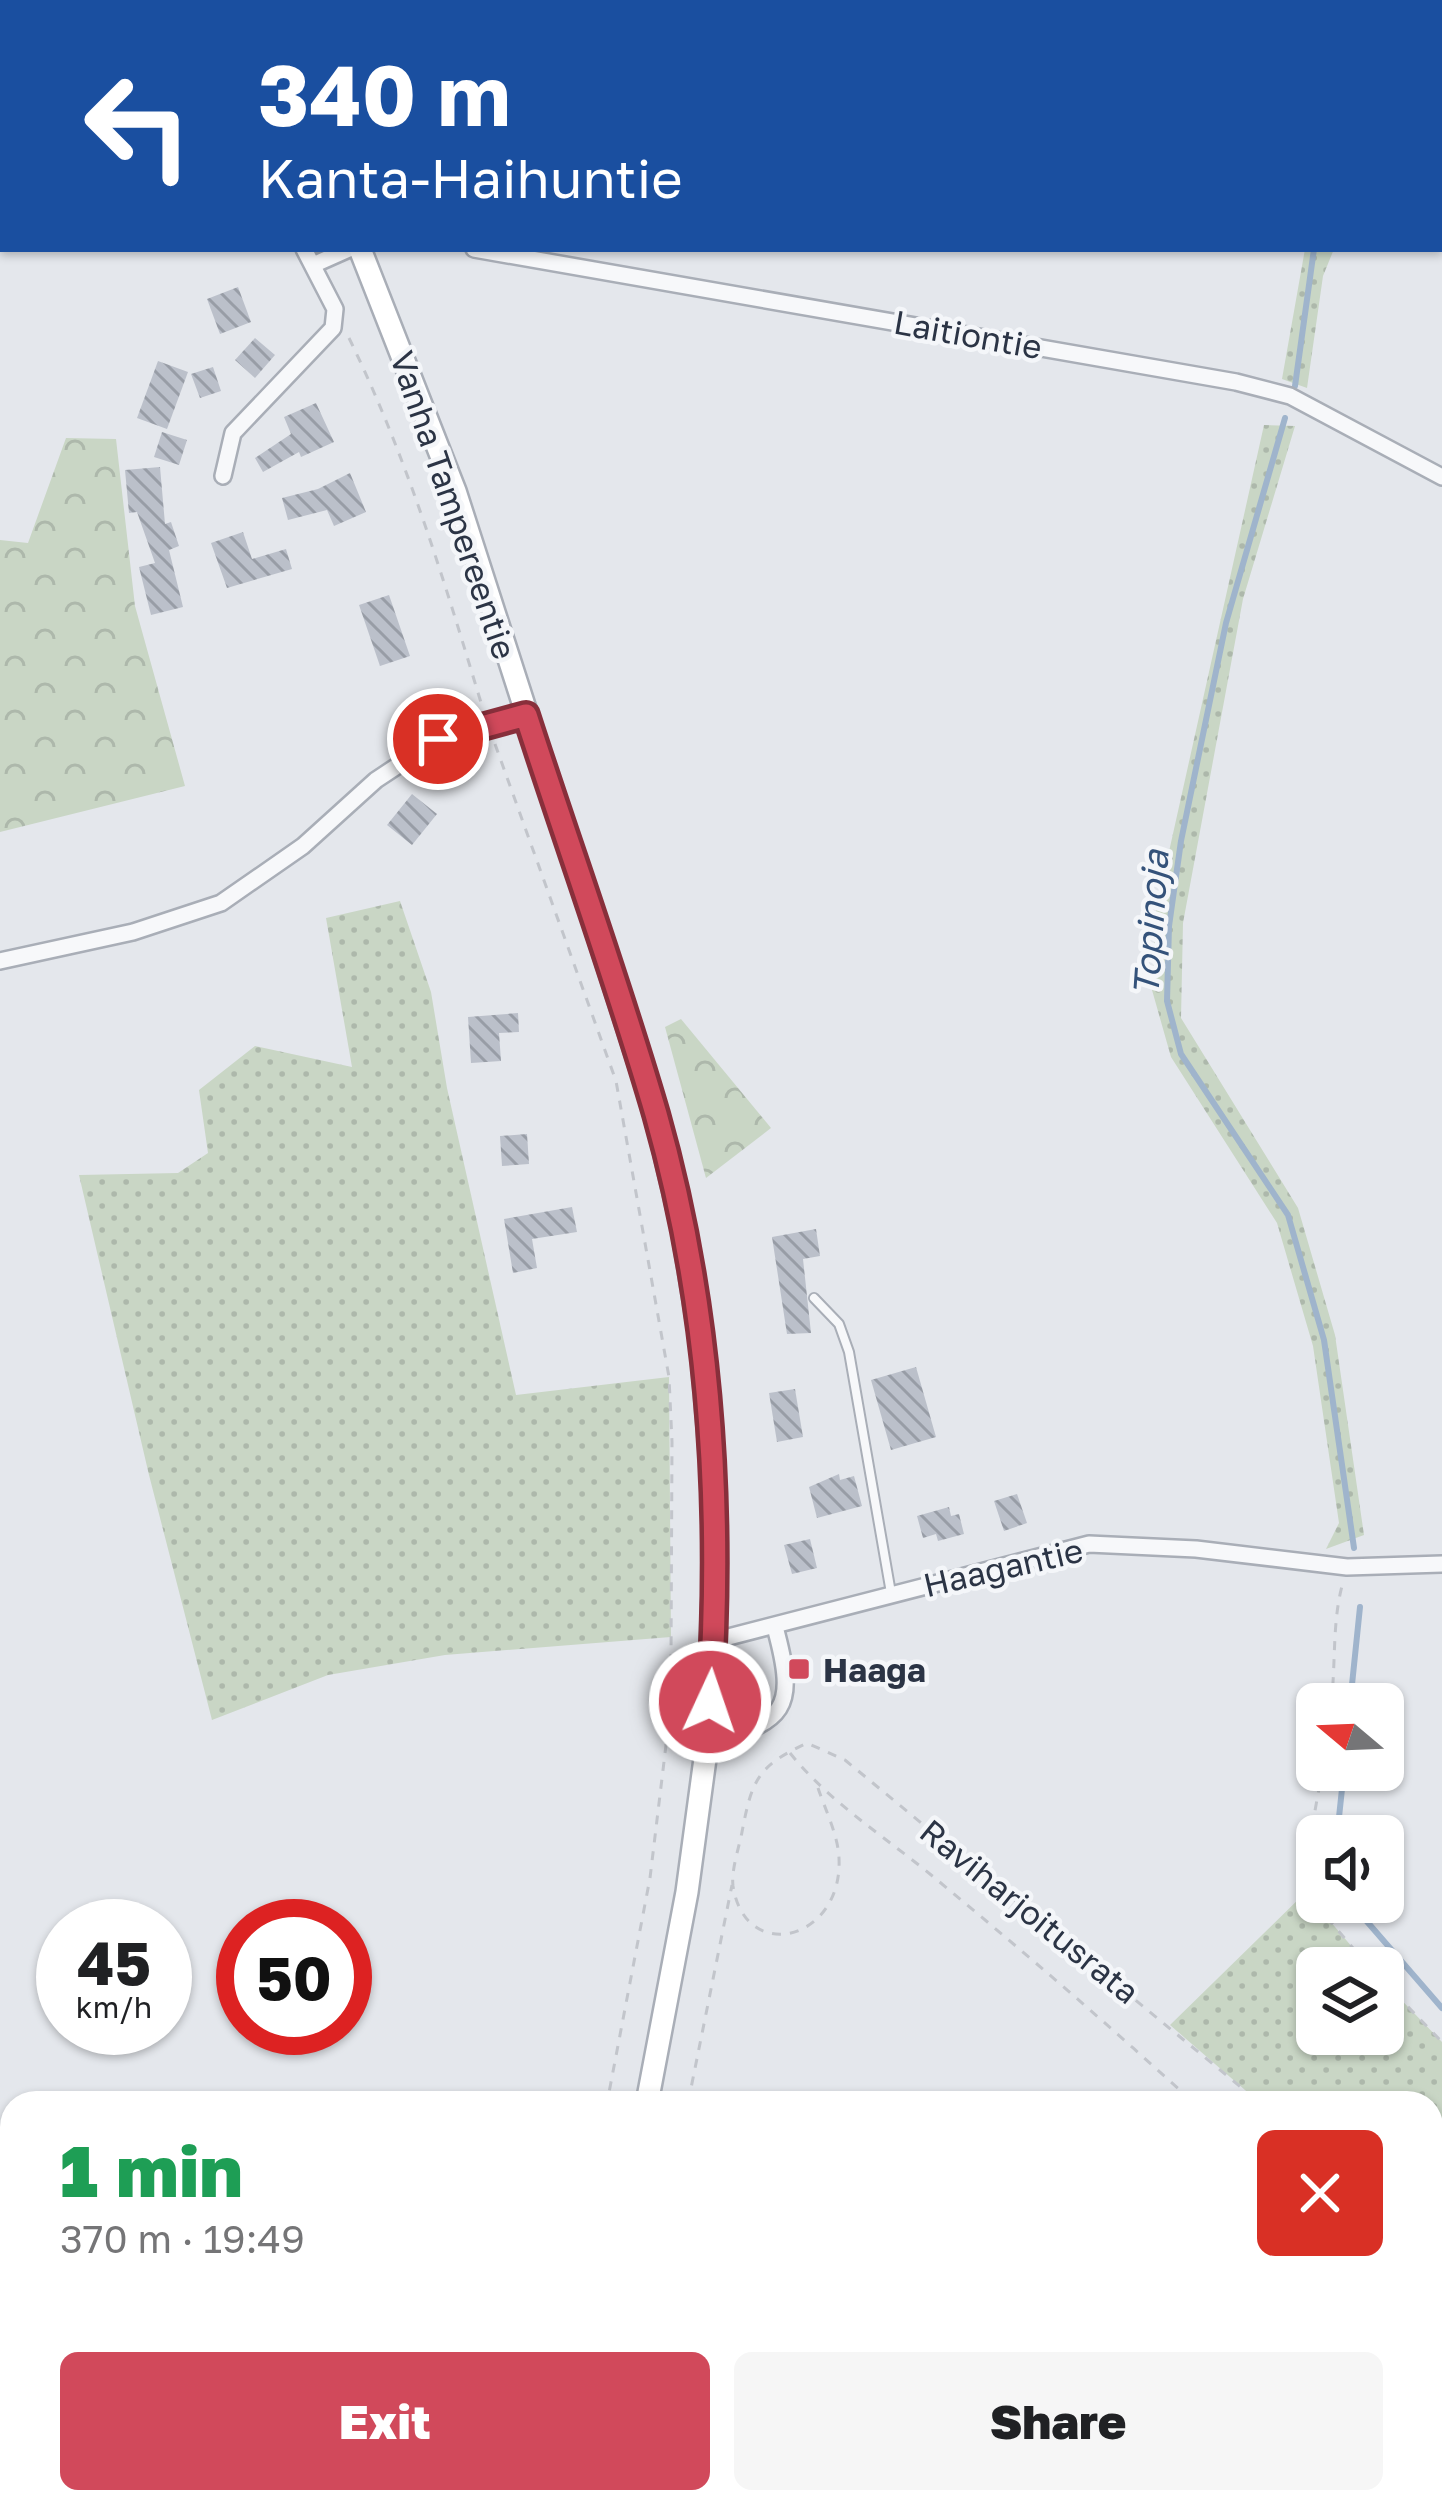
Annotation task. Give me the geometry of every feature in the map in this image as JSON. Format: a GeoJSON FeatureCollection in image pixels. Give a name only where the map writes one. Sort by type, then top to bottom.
{"type":"FeatureCollection","features":[{"type":"Feature","properties":{"kind":"main road","name":"Vanha Tampereentie"},"geometry":{"type":"LineString","coordinates":[[361,252],[455,491],[656,1117],[682,1227],[701,1343],[716,1522],[707,1744],[687,1892],[649,2091]]}},
{"type":"Feature","properties":{"kind":"street"},"geometry":{"type":"LineString","coordinates":[[223,476],[233,433],[333,328],[334,309],[306,252]]}},
{"type":"Feature","properties":{"kind":"street"},"geometry":{"type":"LineString","coordinates":[[313,265],[342,252]]}},
{"type":"Feature","properties":{"kind":"street","name":"Laitiontie"},"geometry":{"type":"LineString","coordinates":[[491,252],[1236,382],[1290,396],[1442,477]]}},
{"type":"Feature","properties":{"kind":"street"},"geometry":{"type":"LineString","coordinates":[[0,961],[133,932],[220,903],[304,846],[376,780],[438,739],[526,715]]}},
{"type":"Feature","properties":{"kind":"street","name":"Haagantie"},"geometry":{"type":"LineString","coordinates":[[713,1640],[1089,1544],[1196,1549],[1346,1567],[1442,1564]]}},
{"type":"Feature","properties":{"kind":"street"},"geometry":{"type":"LineString","coordinates":[[707,1744],[756,1729],[774,1718],[783,1700],[784,1679],[775,1627]]}},
{"type":"Feature","properties":{"kind":"lane"},"geometry":{"type":"LineString","coordinates":[[814,1298],[839,1324],[849,1352],[891,1594]]}},
{"type":"Feature","properties":{"kind":"path"},"geometry":{"type":"LineString","coordinates":[[334,309],[382,406],[423,512],[547,898],[616,1081],[669,1377],[671,1659],[666,1745],[650,1878],[609,2091]]}},
{"type":"Feature","properties":{"kind":"path"},"geometry":{"type":"LineString","coordinates":[[641,1225],[658,1222]]}},
{"type":"Feature","properties":{"kind":"path"},"geometry":{"type":"LineString","coordinates":[[1334,1683],[1335,1611],[1346,1567]]}},
{"type":"Feature","properties":{"kind":"path","name":"Raviharjoitusrata"},"geometry":{"type":"LineString","coordinates":[[1181,2091],[1059,1980],[868,1822],[818,1788],[789,1752],[808,1743],[845,1760],[1245,2091]]}},
{"type":"Feature","properties":{"kind":"path"},"geometry":{"type":"LineString","coordinates":[[690,2091],[750,1790],[769,1762],[789,1752]]}},
{"type":"Feature","properties":{"kind":"path","name":"Raviharjoitusrata"},"geometry":{"type":"LineString","coordinates":[[732,1883],[742,1913],[765,1932],[796,1934],[824,1916],[838,1884],[839,1853],[818,1788]]}},
{"type":"Feature","properties":{"kind":"path"},"geometry":{"type":"LineString","coordinates":[[1404,2003],[1442,2042]]}},
{"type":"Feature","properties":{"kind":"green space"},"geometry":{"type":"Polygon","coordinates":[[[1304,252],[1333,252],[1323,276],[1307,388],[1282,379],[1304,252]]]}},
{"type":"Feature","properties":{"kind":"green space"},"geometry":{"type":"Polygon","coordinates":[[[1264,425],[1295,426],[1243,599],[1183,923],[1181,1018],[1298,1208],[1335,1335],[1364,1535],[1326,1549],[1339,1523],[1313,1346],[1277,1223],[1171,1057],[1152,990],[1156,910],[1264,425]]]}},
{"type":"Feature","properties":{"kind":"green space"},"geometry":{"type":"Polygon","coordinates":[[[66,438],[116,439],[135,606],[185,786],[0,832],[0,540],[28,543],[66,438]]]}},
{"type":"Feature","properties":{"kind":"green space"},"geometry":{"type":"Polygon","coordinates":[[[400,901],[431,992],[447,1088],[516,1395],[669,1377],[671,1637],[445,1655],[328,1675],[212,1720],[79,1175],[178,1173],[208,1153],[199,1090],[255,1046],[352,1067],[326,918],[400,901]]]}},
{"type":"Feature","properties":{"kind":"green space"},"geometry":{"type":"Polygon","coordinates":[[[681,1019],[771,1128],[706,1178],[665,1027],[681,1019]]]}},
{"type":"Feature","properties":{"kind":"green space"},"geometry":{"type":"Polygon","coordinates":[[[1296,1902],[1296,1923],[1332,1923],[1352,1947],[1296,1947],[1296,2055],[1404,2055],[1404,2003],[1442,2042],[1442,2091],[1246,2091],[1170,2025],[1296,1902]]]}},
{"type":"Feature","properties":{"kind":"building"},"geometry":{"type":"Polygon","coordinates":[[[238,287],[251,322],[220,334],[207,299],[238,287]]]}},
{"type":"Feature","properties":{"kind":"building"},"geometry":{"type":"Polygon","coordinates":[[[255,338],[275,355],[255,378],[235,360],[255,338]]]}},
{"type":"Feature","properties":{"kind":"building"},"geometry":{"type":"Polygon","coordinates":[[[158,361],[188,372],[167,429],[137,418],[158,361]]]}},
{"type":"Feature","properties":{"kind":"building"},"geometry":{"type":"Polygon","coordinates":[[[213,367],[221,391],[200,398],[191,374],[213,367]]]}},
{"type":"Feature","properties":{"kind":"building"},"geometry":{"type":"Polygon","coordinates":[[[316,403],[334,442],[301,457],[299,452],[263,472],[255,458],[291,434],[284,417],[316,403]]]}},
{"type":"Feature","properties":{"kind":"building"},"geometry":{"type":"Polygon","coordinates":[[[162,432],[187,440],[179,465],[154,457],[162,432]]]}},
{"type":"Feature","properties":{"kind":"building"},"geometry":{"type":"Polygon","coordinates":[[[160,467],[165,524],[171,522],[179,546],[169,550],[183,607],[151,615],[139,567],[155,563],[137,512],[129,513],[125,470],[160,467]]]}},
{"type":"Feature","properties":{"kind":"building"},"geometry":{"type":"Polygon","coordinates":[[[350,473],[366,512],[334,526],[327,510],[288,520],[282,498],[318,489],[350,473]]]}},
{"type":"Feature","properties":{"kind":"building"},"geometry":{"type":"Polygon","coordinates":[[[243,532],[252,559],[286,549],[292,569],[227,588],[211,543],[243,532]]]}},
{"type":"Feature","properties":{"kind":"building"},"geometry":{"type":"Polygon","coordinates":[[[389,595],[410,656],[380,666],[359,605],[389,595]]]}},
{"type":"Feature","properties":{"kind":"building"},"geometry":{"type":"Polygon","coordinates":[[[412,794],[437,814],[412,845],[387,825],[412,794]]]}},
{"type":"Feature","properties":{"kind":"building"},"geometry":{"type":"Polygon","coordinates":[[[518,1013],[519,1032],[499,1033],[501,1061],[471,1063],[468,1017],[518,1013]]]}},
{"type":"Feature","properties":{"kind":"building"},"geometry":{"type":"Polygon","coordinates":[[[527,1134],[529,1164],[502,1166],[500,1136],[527,1134]]]}},
{"type":"Feature","properties":{"kind":"building"},"geometry":{"type":"Polygon","coordinates":[[[572,1207],[577,1232],[532,1239],[537,1268],[513,1273],[504,1219],[572,1207]]]}},
{"type":"Feature","properties":{"kind":"building"},"geometry":{"type":"Polygon","coordinates":[[[816,1229],[820,1256],[803,1259],[811,1333],[787,1334],[772,1237],[816,1229]]]}},
{"type":"Feature","properties":{"kind":"building"},"geometry":{"type":"Polygon","coordinates":[[[916,1367],[936,1437],[891,1450],[871,1380],[916,1367]]]}},
{"type":"Feature","properties":{"kind":"building"},"geometry":{"type":"Polygon","coordinates":[[[795,1389],[803,1437],[777,1442],[769,1393],[795,1389]]]}},
{"type":"Feature","properties":{"kind":"building"},"geometry":{"type":"Polygon","coordinates":[[[839,1474],[840,1480],[854,1476],[862,1506],[817,1518],[809,1487],[839,1474]]]}},
{"type":"Feature","properties":{"kind":"building"},"geometry":{"type":"Polygon","coordinates":[[[1017,1494],[1027,1523],[1004,1531],[994,1501],[1017,1494]]]}},
{"type":"Feature","properties":{"kind":"building"},"geometry":{"type":"Polygon","coordinates":[[[949,1507],[951,1516],[959,1514],[964,1534],[938,1541],[936,1534],[923,1538],[917,1516],[949,1507]]]}},
{"type":"Feature","properties":{"kind":"building"},"geometry":{"type":"Polygon","coordinates":[[[810,1539],[817,1568],[792,1574],[784,1545],[810,1539]]]}},
{"type":"Feature","properties":{"kind":"waterway","name":"Topinoja"},"geometry":{"type":"LineString","coordinates":[[1295,386],[1314,252]]}},
{"type":"Feature","properties":{"kind":"waterway","name":"Topinoja"},"geometry":{"type":"LineString","coordinates":[[1285,418],[1226,623],[1181,841],[1169,926],[1167,1001],[1181,1054],[1288,1215],[1324,1340],[1354,1548]]}},
{"type":"Feature","properties":{"kind":"waterway","name":"Topinoja"},"geometry":{"type":"LineString","coordinates":[[1352,1683],[1360,1607]]}},
{"type":"Feature","properties":{"kind":"waterway","name":"Topinoja"},"geometry":{"type":"LineString","coordinates":[[1339,1815],[1342,1791]]}},
{"type":"Feature","properties":{"kind":"waterway","name":"Topinoja"},"geometry":{"type":"LineString","coordinates":[[1368,1923],[1442,2008]]}},
{"type":"Feature","properties":{"kind":"place","name":"Haaga"},"geometry":{"type":"Point","coordinates":[799,1669]}},
{"type":"Feature","properties":{"kind":"route"},"geometry":{"type":"LineString","coordinates":[[438,739],[526,715],[656,1117],[682,1227],[701,1343],[716,1522],[710,1702]]}}]}
